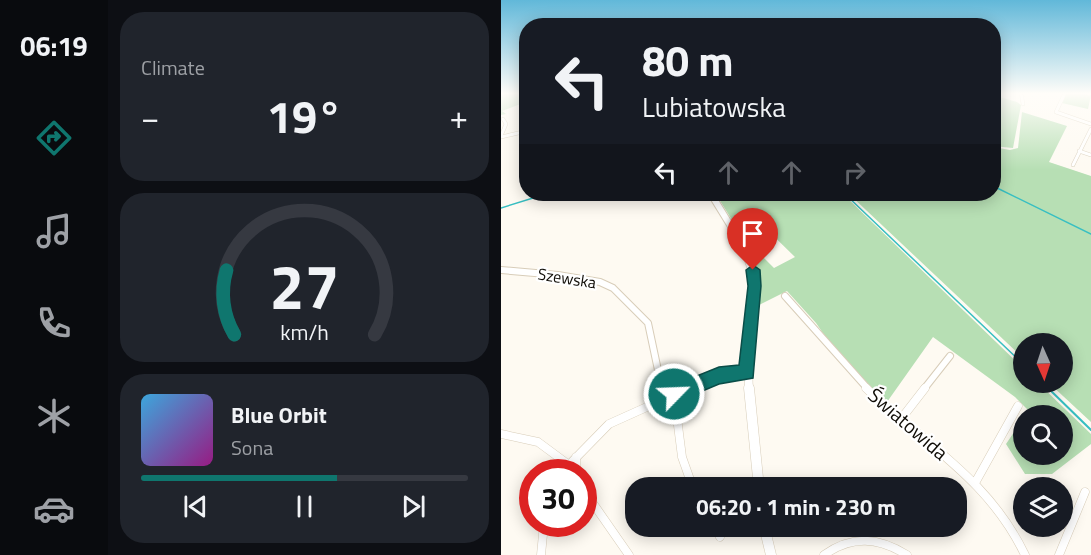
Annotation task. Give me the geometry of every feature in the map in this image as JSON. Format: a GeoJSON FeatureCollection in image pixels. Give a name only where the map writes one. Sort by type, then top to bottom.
{"type":"FeatureCollection","features":[{"type":"Feature","properties":{"kind":"street"},"geometry":{"type":"LineString","coordinates":[[501,137],[506,124],[503,119]]}},
{"type":"Feature","properties":{"kind":"street"},"geometry":{"type":"LineString","coordinates":[[1076,119],[1091,124]]}},
{"type":"Feature","properties":{"kind":"street"},"geometry":{"type":"LineString","coordinates":[[1073,165],[1091,129]]}},
{"type":"Feature","properties":{"kind":"street"},"geometry":{"type":"LineString","coordinates":[[501,137],[519,133]]}},
{"type":"Feature","properties":{"kind":"street"},"geometry":{"type":"LineString","coordinates":[[1079,151],[1091,155]]}},
{"type":"Feature","properties":{"kind":"street"},"geometry":{"type":"LineString","coordinates":[[715,201],[743,246],[753,270],[755,286],[747,372],[758,477]]}},
{"type":"Feature","properties":{"kind":"street","name":"Szewska"},"geometry":{"type":"LineString","coordinates":[[501,270],[558,275],[600,282],[613,288],[648,323],[665,399]]}},
{"type":"Feature","properties":{"kind":"street","name":"Światowida"},"geometry":{"type":"LineString","coordinates":[[785,296],[839,361],[975,483],[1009,522],[1025,555]]}},
{"type":"Feature","properties":{"kind":"street"},"geometry":{"type":"LineString","coordinates":[[901,419],[950,356]]}},
{"type":"Feature","properties":{"kind":"street"},"geometry":{"type":"LineString","coordinates":[[576,458],[609,424],[719,376],[747,372]]}},
{"type":"Feature","properties":{"kind":"street"},"geometry":{"type":"LineString","coordinates":[[674,394],[682,457],[689,477]]}},
{"type":"Feature","properties":{"kind":"street"},"geometry":{"type":"LineString","coordinates":[[975,483],[1013,415]]}},
{"type":"Feature","properties":{"kind":"street"},"geometry":{"type":"LineString","coordinates":[[501,434],[533,438],[563,459]]}},
{"type":"Feature","properties":{"kind":"street"},"geometry":{"type":"LineString","coordinates":[[1059,555],[1085,492]]}},
{"type":"Feature","properties":{"kind":"street"},"geometry":{"type":"LineString","coordinates":[[597,509],[629,555]]}},
{"type":"Feature","properties":{"kind":"street"},"geometry":{"type":"LineString","coordinates":[[541,555],[543,537]]}},
{"type":"Feature","properties":{"kind":"street"},"geometry":{"type":"LineString","coordinates":[[767,537],[771,555]]}},
{"type":"Feature","properties":{"kind":"street"},"geometry":{"type":"LineString","coordinates":[[824,555],[853,539],[862,538],[881,541],[907,555]]}},
{"type":"Feature","properties":{"kind":"green space"},"geometry":{"type":"Polygon","coordinates":[[[1001,119],[1018,119],[1013,148],[1001,147],[1001,119]]]}},
{"type":"Feature","properties":{"kind":"green space"},"geometry":{"type":"Polygon","coordinates":[[[1021,119],[1044,119],[1067,126],[1049,162],[1091,176],[1091,422],[1060,393],[1073,393],[1073,333],[1013,333],[1013,349],[856,201],[1001,201],[1001,148],[1010,150],[1018,148],[1021,119]]]}},
{"type":"Feature","properties":{"kind":"green space"},"geometry":{"type":"Polygon","coordinates":[[[720,201],[850,201],[1013,358],[1013,393],[1048,393],[1061,405],[1023,405],[933,337],[887,402],[843,362],[816,323],[787,291],[757,306],[756,273],[744,243],[747,241],[774,268],[795,257],[748,211],[732,220],[720,201]]]}},
{"type":"Feature","properties":{"kind":"green space"},"geometry":{"type":"Polygon","coordinates":[[[1073,417],[1091,434],[1091,444],[1073,458],[1073,417]]]}},
{"type":"Feature","properties":{"kind":"green space"},"geometry":{"type":"Polygon","coordinates":[[[1013,434],[1013,455],[1006,444],[1013,434]]]}},
{"type":"Feature","properties":{"kind":"green space"},"geometry":{"type":"Polygon","coordinates":[[[1019,465],[1064,465],[1052,474],[1025,474],[1019,465]]]}},
{"type":"Feature","properties":{"kind":"waterway"},"geometry":{"type":"LineString","coordinates":[[1001,190],[1091,234]]}},
{"type":"Feature","properties":{"kind":"waterway"},"geometry":{"type":"LineString","coordinates":[[501,208],[524,201]]}},
{"type":"Feature","properties":{"kind":"waterway"},"geometry":{"type":"LineString","coordinates":[[852,201],[1013,354]]}},
{"type":"Feature","properties":{"kind":"waterway"},"geometry":{"type":"LineString","coordinates":[[1053,393],[1091,430]]}},
{"type":"Feature","properties":{"kind":"route"},"geometry":{"type":"LineString","coordinates":[[674,394],[708,379],[747,372],[755,286],[753,270]]}}]}
